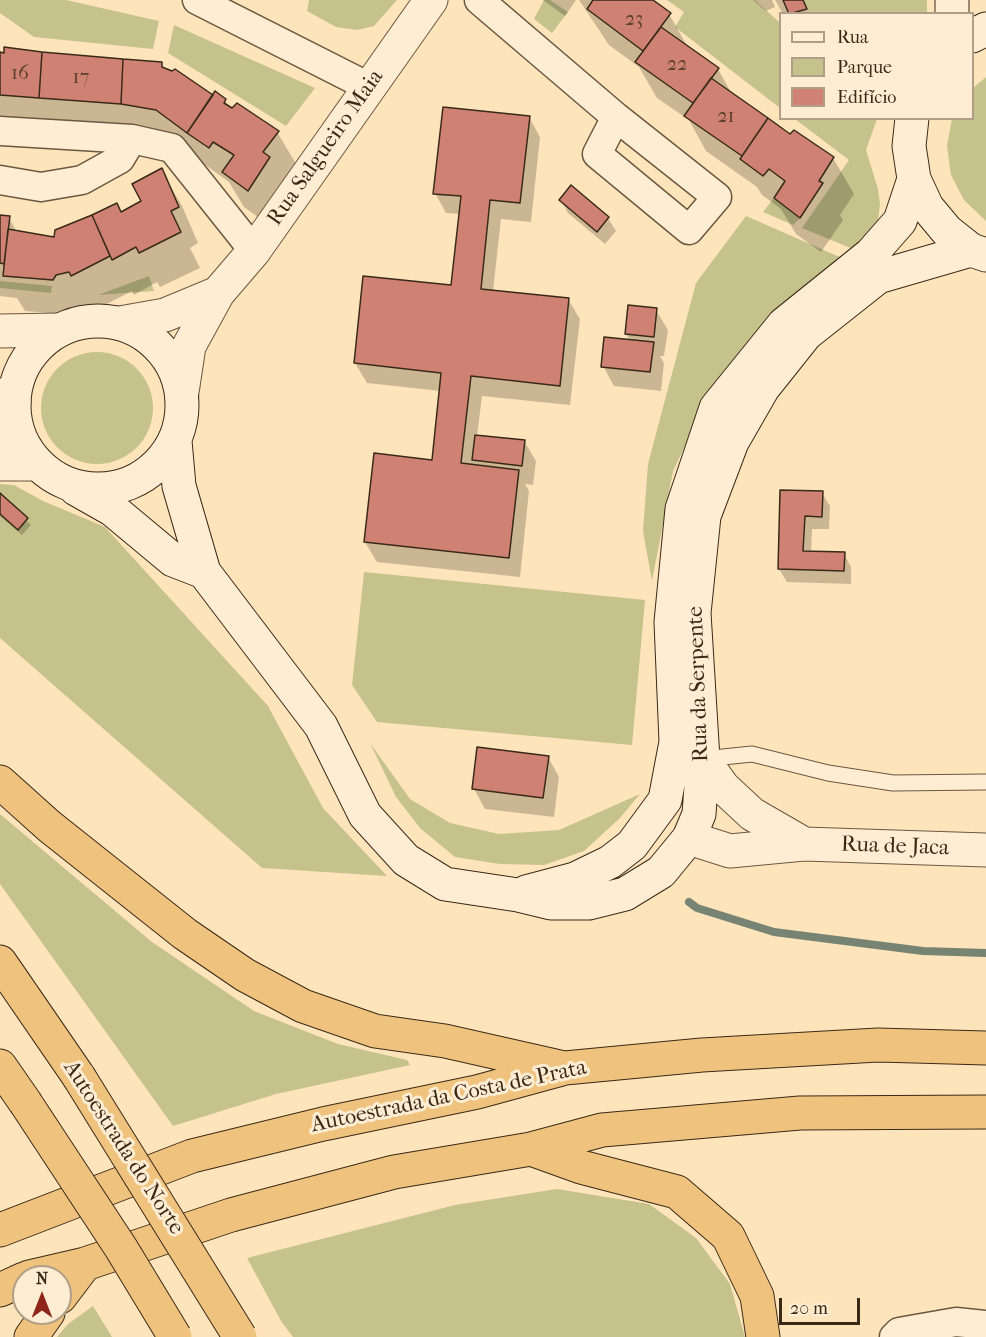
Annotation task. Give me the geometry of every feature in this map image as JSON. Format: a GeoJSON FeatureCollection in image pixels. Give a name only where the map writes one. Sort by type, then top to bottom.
{"type":"FeatureCollection","features":[{"type":"Feature","properties":{"kind":"highway"},"geometry":{"type":"LineString","coordinates":[[0,782],[49,826],[185,933],[245,975],[303,1006],[375,1031],[445,1041],[565,1068]]}},
{"type":"Feature","properties":{"kind":"highway","name":"Autoestrada do Norte"},"geometry":{"type":"LineString","coordinates":[[0,962],[79,1077],[240,1337]]}},
{"type":"Feature","properties":{"kind":"highway","name":"Autoestrada da Costa de Prata"},"geometry":{"type":"LineString","coordinates":[[0,1230],[192,1156],[323,1124],[477,1092],[565,1068],[702,1055],[878,1045],[986,1048]]}},
{"type":"Feature","properties":{"kind":"highway"},"geometry":{"type":"LineString","coordinates":[[0,1066],[121,1248],[175,1337]]}},
{"type":"Feature","properties":{"kind":"highway"},"geometry":{"type":"LineString","coordinates":[[72,1267],[231,1215],[394,1172],[531,1149],[602,1130],[704,1119],[800,1113],[986,1112]]}},
{"type":"Feature","properties":{"kind":"highway"},"geometry":{"type":"LineString","coordinates":[[531,1149],[581,1167],[677,1192],[728,1236],[757,1296],[763,1337]]}},
{"type":"Feature","properties":{"kind":"highway"},"geometry":{"type":"LineString","coordinates":[[72,1282],[85,1264]]}},
{"type":"Feature","properties":{"kind":"main road","name":"Rua Salgueiro Maia"},"geometry":{"type":"LineString","coordinates":[[182,392],[189,346],[218,293],[254,251],[431,0]]}},
{"type":"Feature","properties":{"kind":"main road"},"geometry":{"type":"LineString","coordinates":[[912,120],[909,146],[914,179],[927,207],[946,231],[979,253]]}},
{"type":"Feature","properties":{"kind":"main road","name":"Rua da Serpente"},"geometry":{"type":"LineString","coordinates":[[518,894],[575,879],[610,862],[632,845],[666,800],[676,742],[670,622],[682,509],[716,408],[784,324],[871,254],[900,221],[914,179]]}},
{"type":"Feature","properties":{"kind":"main road","name":"Rua da Serpente"},"geometry":{"type":"LineString","coordinates":[[175,441],[179,486],[204,572],[321,726],[365,815],[406,860],[445,884],[518,894],[551,903],[589,903],[625,894],[661,872],[689,838],[699,814],[704,759],[694,613],[704,516],[732,442],[770,380],[806,334],[878,277],[979,253]]}},
{"type":"Feature","properties":{"kind":"main road","name":"Rua Salgueiro Maia"},"geometry":{"type":"LineString","coordinates":[[120,323],[165,315],[218,293]]}},
{"type":"Feature","properties":{"kind":"main road"},"geometry":{"type":"LineString","coordinates":[[66,483],[91,489],[117,488],[141,478],[161,462],[175,441],[182,417],[182,392],[175,368],[161,348],[143,332],[120,323],[99,320],[79,322],[59,330],[36,347],[21,370],[8,418],[37,464],[66,483],[113,510],[173,560],[204,572]]}},
{"type":"Feature","properties":{"kind":"main road"},"geometry":{"type":"LineString","coordinates":[[0,331],[59,330]]}},
{"type":"Feature","properties":{"kind":"main road"},"geometry":{"type":"LineString","coordinates":[[0,464],[37,464]]}},
{"type":"Feature","properties":{"kind":"main road","name":"Rua de Jaca"},"geometry":{"type":"LineString","coordinates":[[704,759],[723,787],[752,814],[804,844]]}},
{"type":"Feature","properties":{"kind":"main road"},"geometry":{"type":"LineString","coordinates":[[666,800],[689,838]]}},
{"type":"Feature","properties":{"kind":"main road","name":"Rua de Jaca"},"geometry":{"type":"LineString","coordinates":[[632,845],[689,838],[730,851],[804,844],[986,850]]}},
{"type":"Feature","properties":{"kind":"street"},"geometry":{"type":"LineString","coordinates":[[197,0],[369,87]]}},
{"type":"Feature","properties":{"kind":"street"},"geometry":{"type":"LineString","coordinates":[[479,0],[616,117]]}},
{"type":"Feature","properties":{"kind":"street"},"geometry":{"type":"LineString","coordinates":[[0,131],[132,139],[172,148],[254,251]]}},
{"type":"Feature","properties":{"kind":"street"},"geometry":{"type":"LineString","coordinates":[[0,180],[41,187],[82,180],[120,159],[132,139]]}},
{"type":"Feature","properties":{"kind":"street"},"geometry":{"type":"LineString","coordinates":[[894,1337],[899,1332],[956,1322],[986,1325]]}},
{"type":"Feature","properties":{"kind":"lane"},"geometry":{"type":"LineString","coordinates":[[704,759],[752,754],[828,773],[893,783],[986,782]]}},
{"type":"Feature","properties":{"kind":"green space"},"geometry":{"type":"Polygon","coordinates":[[[0,0],[66,0],[159,21],[153,49],[34,37],[0,13],[0,0]]]}},
{"type":"Feature","properties":{"kind":"green space"},"geometry":{"type":"Polygon","coordinates":[[[309,0],[397,0],[374,26],[357,30],[336,27],[307,11],[309,0]]]}},
{"type":"Feature","properties":{"kind":"green space"},"geometry":{"type":"Polygon","coordinates":[[[544,0],[550,0],[568,12],[552,33],[534,19],[544,0]]]}},
{"type":"Feature","properties":{"kind":"green space"},"geometry":{"type":"Polygon","coordinates":[[[667,0],[755,0],[779,22],[779,107],[675,27],[684,12],[667,0]]]}},
{"type":"Feature","properties":{"kind":"green space"},"geometry":{"type":"Polygon","coordinates":[[[803,0],[927,0],[927,12],[809,12],[803,0]]]}},
{"type":"Feature","properties":{"kind":"green space"},"geometry":{"type":"Polygon","coordinates":[[[174,25],[315,88],[286,126],[168,53],[174,25]]]}},
{"type":"Feature","properties":{"kind":"green space"},"geometry":{"type":"Polygon","coordinates":[[[986,77],[986,221],[964,200],[951,175],[947,146],[952,120],[974,120],[974,87],[986,77]]]}},
{"type":"Feature","properties":{"kind":"green space"},"geometry":{"type":"Polygon","coordinates":[[[796,120],[877,120],[866,150],[878,189],[880,204],[878,220],[869,235],[853,249],[802,228],[849,160],[796,120]]]}},
{"type":"Feature","properties":{"kind":"green space"},"geometry":{"type":"Polygon","coordinates":[[[774,198],[800,218],[793,225],[763,212],[774,198]]]}},
{"type":"Feature","properties":{"kind":"green space"},"geometry":{"type":"Polygon","coordinates":[[[746,216],[842,258],[707,400],[673,471],[652,581],[643,531],[648,464],[696,283],[746,216]]]}},
{"type":"Feature","properties":{"kind":"green space"},"geometry":{"type":"Polygon","coordinates":[[[149,276],[154,291],[98,295],[149,276]]]}},
{"type":"Feature","properties":{"kind":"green space"},"geometry":{"type":"Polygon","coordinates":[[[0,281],[52,286],[51,293],[0,288],[0,281]]]}},
{"type":"Feature","properties":{"kind":"green space"},"geometry":{"type":"Polygon","coordinates":[[[97,352],[119,356],[137,368],[149,386],[153,408],[149,430],[137,448],[119,460],[97,464],[75,460],[57,448],[45,430],[41,408],[45,386],[57,368],[75,356],[97,352]]]}},
{"type":"Feature","properties":{"kind":"green space"},"geometry":{"type":"Polygon","coordinates":[[[0,484],[14,485],[43,501],[105,527],[268,706],[323,808],[387,876],[262,868],[0,638],[0,484]]]}},
{"type":"Feature","properties":{"kind":"green space"},"geometry":{"type":"Polygon","coordinates":[[[364,572],[645,600],[632,745],[377,722],[352,685],[364,572]]]}},
{"type":"Feature","properties":{"kind":"green space"},"geometry":{"type":"Polygon","coordinates":[[[370,743],[410,799],[450,823],[499,834],[559,830],[640,794],[620,818],[584,851],[544,865],[500,864],[455,857],[420,828],[396,797],[370,743]]]}},
{"type":"Feature","properties":{"kind":"green space"},"geometry":{"type":"Polygon","coordinates":[[[0,814],[152,942],[254,1011],[338,1044],[407,1060],[410,1065],[276,1094],[173,1126],[0,884],[0,814]]]}},
{"type":"Feature","properties":{"kind":"green space"},"geometry":{"type":"Polygon","coordinates":[[[557,1189],[649,1204],[696,1238],[730,1284],[745,1337],[293,1337],[281,1321],[247,1258],[455,1205],[557,1189]]]}},
{"type":"Feature","properties":{"kind":"green space"},"geometry":{"type":"Polygon","coordinates":[[[93,1306],[112,1337],[57,1337],[67,1325],[72,1325],[72,1321],[93,1306]]]}},
{"type":"Feature","properties":{"kind":"building"},"geometry":{"type":"Polygon","coordinates":[[[593,0],[653,0],[671,13],[643,51],[587,9],[593,0]]]}},
{"type":"Feature","properties":{"kind":"building"},"geometry":{"type":"Polygon","coordinates":[[[783,0],[803,0],[807,9],[788,12],[783,0]]]}},
{"type":"Feature","properties":{"kind":"building"},"geometry":{"type":"Polygon","coordinates":[[[661,27],[719,68],[693,103],[635,62],[661,27]]]}},
{"type":"Feature","properties":{"kind":"building"},"geometry":{"type":"Polygon","coordinates":[[[4,47],[42,52],[39,98],[0,95],[0,52],[4,53],[4,47]]]}},
{"type":"Feature","properties":{"kind":"building"},"geometry":{"type":"Polygon","coordinates":[[[42,52],[123,59],[121,104],[39,98],[42,52]]]}},
{"type":"Feature","properties":{"kind":"building"},"geometry":{"type":"Polygon","coordinates":[[[123,59],[162,62],[162,67],[172,71],[175,69],[213,95],[187,133],[156,110],[121,104],[123,59]]]}},
{"type":"Feature","properties":{"kind":"building"},"geometry":{"type":"Polygon","coordinates":[[[711,78],[768,118],[742,156],[684,116],[711,78]]]}},
{"type":"Feature","properties":{"kind":"building"},"geometry":{"type":"Polygon","coordinates":[[[215,91],[226,99],[224,103],[232,108],[237,103],[279,131],[263,152],[270,157],[248,191],[222,172],[234,155],[213,142],[209,148],[187,133],[215,91]]]}},
{"type":"Feature","properties":{"kind":"building"},"geometry":{"type":"Polygon","coordinates":[[[443,107],[530,116],[520,203],[490,200],[481,289],[569,298],[560,386],[471,376],[461,463],[519,470],[509,558],[364,542],[374,453],[432,460],[441,373],[354,363],[363,276],[451,285],[461,196],[433,194],[443,107]]]}},
{"type":"Feature","properties":{"kind":"building"},"geometry":{"type":"Polygon","coordinates":[[[768,118],[790,134],[794,130],[834,157],[819,181],[823,183],[800,218],[774,198],[785,181],[769,169],[763,176],[740,159],[768,118]]]}},
{"type":"Feature","properties":{"kind":"building"},"geometry":{"type":"Polygon","coordinates":[[[162,168],[179,207],[171,211],[181,232],[139,253],[136,247],[112,260],[92,215],[117,203],[121,212],[141,201],[132,184],[162,168]]]}},
{"type":"Feature","properties":{"kind":"building"},"geometry":{"type":"Polygon","coordinates":[[[571,185],[609,217],[597,232],[559,200],[571,185]]]}},
{"type":"Feature","properties":{"kind":"building"},"geometry":{"type":"Polygon","coordinates":[[[0,215],[10,216],[4,264],[0,263],[0,215]]]}},
{"type":"Feature","properties":{"kind":"building"},"geometry":{"type":"Polygon","coordinates":[[[92,215],[110,256],[71,276],[69,272],[56,275],[53,280],[3,276],[8,229],[54,237],[55,230],[92,215]]]}},
{"type":"Feature","properties":{"kind":"building"},"geometry":{"type":"Polygon","coordinates":[[[628,305],[657,308],[654,337],[625,334],[628,305]]]}},
{"type":"Feature","properties":{"kind":"building"},"geometry":{"type":"Polygon","coordinates":[[[604,337],[654,342],[650,372],[601,367],[604,337]]]}},
{"type":"Feature","properties":{"kind":"building"},"geometry":{"type":"Polygon","coordinates":[[[475,435],[525,440],[522,466],[472,460],[475,435]]]}},
{"type":"Feature","properties":{"kind":"building"},"geometry":{"type":"Polygon","coordinates":[[[780,490],[823,491],[822,517],[805,516],[803,551],[845,552],[844,571],[778,569],[780,490]]]}},
{"type":"Feature","properties":{"kind":"building"},"geometry":{"type":"Polygon","coordinates":[[[0,493],[28,518],[18,530],[0,514],[0,493]]]}},
{"type":"Feature","properties":{"kind":"building"},"geometry":{"type":"Polygon","coordinates":[[[477,747],[549,756],[543,798],[472,789],[477,747]]]}},
{"type":"Feature","properties":{"kind":"waterway"},"geometry":{"type":"LineString","coordinates":[[689,902],[697,908],[774,932],[923,951],[986,953]]}}]}
